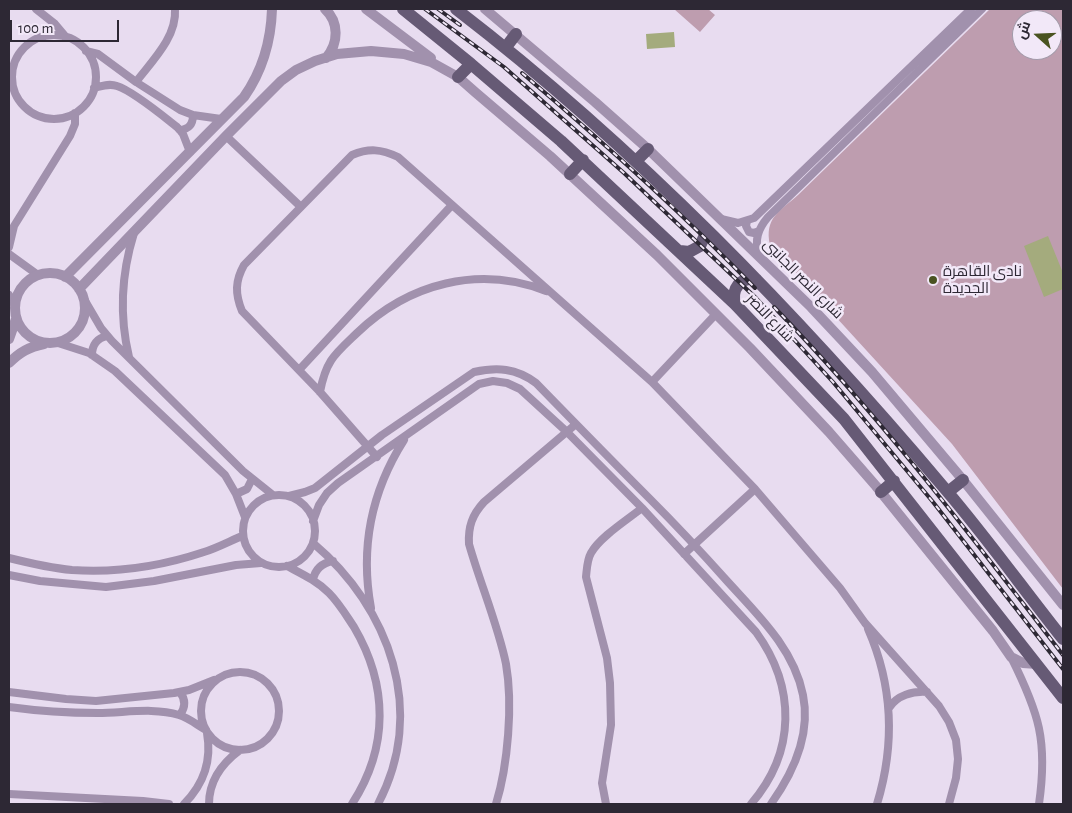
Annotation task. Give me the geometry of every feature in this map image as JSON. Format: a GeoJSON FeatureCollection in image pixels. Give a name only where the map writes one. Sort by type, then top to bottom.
{"type":"FeatureCollection","features":[{"type":"Feature","properties":{"kind":"main road","name":"شارع النصر"},"geometry":{"type":"LineString","coordinates":[[403,9],[471,64],[582,160],[735,304],[844,418],[1063,698]]}},
{"type":"Feature","properties":{"kind":"main road","name":"شارع النصر"},"geometry":{"type":"LineString","coordinates":[[456,9],[506,47],[637,160],[798,321],[948,492],[1063,639]]}},
{"type":"Feature","properties":{"kind":"main road"},"geometry":{"type":"LineString","coordinates":[[506,47],[516,34]]}},
{"type":"Feature","properties":{"kind":"main road"},"geometry":{"type":"LineString","coordinates":[[458,78],[471,64]]}},
{"type":"Feature","properties":{"kind":"main road"},"geometry":{"type":"LineString","coordinates":[[637,160],[648,149]]}},
{"type":"Feature","properties":{"kind":"main road"},"geometry":{"type":"LineString","coordinates":[[570,174],[582,160]]}},
{"type":"Feature","properties":{"kind":"main road"},"geometry":{"type":"LineString","coordinates":[[680,251],[689,252],[700,246],[704,239],[703,226]]}},
{"type":"Feature","properties":{"kind":"main road"},"geometry":{"type":"LineString","coordinates":[[735,304],[734,292],[738,285],[748,279],[756,279]]}},
{"type":"Feature","properties":{"kind":"main road"},"geometry":{"type":"LineString","coordinates":[[948,492],[963,480]]}},
{"type":"Feature","properties":{"kind":"main road"},"geometry":{"type":"LineString","coordinates":[[881,492],[894,481]]}},
{"type":"Feature","properties":{"kind":"street"},"geometry":{"type":"LineString","coordinates":[[36,9],[55,24],[66,37]]}},
{"type":"Feature","properties":{"kind":"street"},"geometry":{"type":"LineString","coordinates":[[136,82],[169,37],[174,22],[175,9]]}},
{"type":"Feature","properties":{"kind":"street"},"geometry":{"type":"LineString","coordinates":[[65,276],[244,96],[258,74],[267,50],[272,9]]}},
{"type":"Feature","properties":{"kind":"street"},"geometry":{"type":"LineString","coordinates":[[271,21],[280,9]]}},
{"type":"Feature","properties":{"kind":"street"},"geometry":{"type":"LineString","coordinates":[[325,9],[334,22],[336,33],[335,44],[326,58]]}},
{"type":"Feature","properties":{"kind":"street"},"geometry":{"type":"LineString","coordinates":[[366,9],[458,78],[570,174],[657,255],[829,432],[881,492],[993,631],[1011,657],[1030,694],[1042,739],[1043,761],[1039,804]]}},
{"type":"Feature","properties":{"kind":"street","name":"شارع النصر الجانبى"},"geometry":{"type":"LineString","coordinates":[[484,9],[516,34],[648,149],[811,307],[872,372],[963,480],[1063,605]]}},
{"type":"Feature","properties":{"kind":"street"},"geometry":{"type":"LineString","coordinates":[[721,219],[738,223],[754,218],[971,9]]}},
{"type":"Feature","properties":{"kind":"street"},"geometry":{"type":"LineString","coordinates":[[760,257],[756,240],[759,231],[768,217],[982,9]]}},
{"type":"Feature","properties":{"kind":"street"},"geometry":{"type":"LineString","coordinates":[[9,68],[16,94],[19,101],[30,112],[53,119],[75,113],[87,102],[94,88],[95,72],[94,65],[86,51],[77,42],[66,37],[50,36],[42,37],[28,44],[18,56],[12,79]]}},
{"type":"Feature","properties":{"kind":"street"},"geometry":{"type":"LineString","coordinates":[[86,51],[98,54],[136,82],[180,110],[193,115],[221,120]]}},
{"type":"Feature","properties":{"kind":"street"},"geometry":{"type":"LineString","coordinates":[[79,289],[226,136],[288,75],[304,66],[326,58],[349,53],[393,52],[415,56],[444,68]]}},
{"type":"Feature","properties":{"kind":"street"},"geometry":{"type":"LineString","coordinates":[[94,88],[105,85],[117,86],[134,96],[180,130],[190,152]]}},
{"type":"Feature","properties":{"kind":"street"},"geometry":{"type":"LineString","coordinates":[[9,247],[14,226],[70,136],[75,124],[75,113]]}},
{"type":"Feature","properties":{"kind":"street"},"geometry":{"type":"LineString","coordinates":[[180,130],[186,129],[191,124],[193,115]]}},
{"type":"Feature","properties":{"kind":"street"},"geometry":{"type":"LineString","coordinates":[[226,136],[301,207]]}},
{"type":"Feature","properties":{"kind":"street"},"geometry":{"type":"LineString","coordinates":[[377,457],[320,392],[242,311],[236,290],[238,277],[244,265],[352,155],[363,150],[375,149],[387,151],[398,157],[553,293],[652,382],[755,489],[840,588],[865,623],[928,692],[950,722],[956,740],[958,759],[956,778],[949,804]]}},
{"type":"Feature","properties":{"kind":"street"},"geometry":{"type":"LineString","coordinates":[[299,370],[452,205]]}},
{"type":"Feature","properties":{"kind":"street"},"geometry":{"type":"LineString","coordinates":[[747,221],[746,226],[749,232],[759,231]]}},
{"type":"Feature","properties":{"kind":"street"},"geometry":{"type":"LineString","coordinates":[[129,357],[123,326],[122,296],[126,264],[134,233]]}},
{"type":"Feature","properties":{"kind":"street"},"geometry":{"type":"LineString","coordinates":[[9,254],[38,275]]}},
{"type":"Feature","properties":{"kind":"street"},"geometry":{"type":"LineString","coordinates":[[14,306],[24,284],[38,275],[52,273],[65,276],[79,289],[107,336],[252,478],[273,495]]}},
{"type":"Feature","properties":{"kind":"street"},"geometry":{"type":"LineString","coordinates":[[320,392],[325,370],[338,351],[365,325],[394,304],[427,288],[451,281],[477,278],[527,283],[553,293]]}},
{"type":"Feature","properties":{"kind":"street"},"geometry":{"type":"LineString","coordinates":[[9,295],[14,306],[16,319],[24,333],[37,342],[45,344]]}},
{"type":"Feature","properties":{"kind":"street"},"geometry":{"type":"LineString","coordinates":[[58,343],[71,337],[80,327],[85,313],[84,300]]}},
{"type":"Feature","properties":{"kind":"street"},"geometry":{"type":"LineString","coordinates":[[652,382],[716,314]]}},
{"type":"Feature","properties":{"kind":"street"},"geometry":{"type":"LineString","coordinates":[[9,339],[16,319]]}},
{"type":"Feature","properties":{"kind":"street"},"geometry":{"type":"LineString","coordinates":[[92,355],[93,347],[97,341],[107,336]]}},
{"type":"Feature","properties":{"kind":"street"},"geometry":{"type":"LineString","coordinates":[[326,340],[338,351]]}},
{"type":"Feature","properties":{"kind":"street"},"geometry":{"type":"LineString","coordinates":[[9,363],[18,354],[31,347],[58,343],[74,347],[92,355],[115,370],[225,475],[236,494],[245,517]]}},
{"type":"Feature","properties":{"kind":"street"},"geometry":{"type":"LineString","coordinates":[[289,496],[304,506],[313,521],[315,528],[313,543],[303,558],[287,566],[269,566],[252,556],[242,536],[242,526],[245,517],[256,502],[273,495],[289,496],[315,488],[367,446],[474,372],[490,368],[505,368],[520,372],[536,382],[694,544],[775,635],[798,676],[803,696],[804,722],[801,744],[789,776],[771,804]]}},
{"type":"Feature","properties":{"kind":"street"},"geometry":{"type":"LineString","coordinates":[[313,521],[320,505],[338,483],[406,437],[466,392],[479,384],[493,381],[507,383],[520,389],[567,432],[642,508],[756,632],[773,660],[781,680],[785,703],[784,737],[774,769],[763,788],[750,804]]}},
{"type":"Feature","properties":{"kind":"street"},"geometry":{"type":"LineString","coordinates":[[496,804],[504,767],[507,736],[508,680],[503,652],[469,544],[470,525],[473,517],[484,502],[576,424]]}},
{"type":"Feature","properties":{"kind":"street"},"geometry":{"type":"LineString","coordinates":[[371,613],[366,567],[370,521],[375,498],[383,477],[406,437]]}},
{"type":"Feature","properties":{"kind":"street"},"geometry":{"type":"LineString","coordinates":[[236,494],[247,489],[252,478]]}},
{"type":"Feature","properties":{"kind":"street"},"geometry":{"type":"LineString","coordinates":[[684,554],[755,489]]}},
{"type":"Feature","properties":{"kind":"street"},"geometry":{"type":"LineString","coordinates":[[606,804],[602,782],[611,725],[610,683],[607,658],[586,576],[587,565],[597,544],[642,508]]}},
{"type":"Feature","properties":{"kind":"street"},"geometry":{"type":"LineString","coordinates":[[9,558],[70,570],[99,571],[152,565],[180,559],[206,552],[242,536]]}},
{"type":"Feature","properties":{"kind":"street"},"geometry":{"type":"LineString","coordinates":[[313,543],[333,561],[358,592],[382,632],[396,675],[401,717],[399,738],[389,780],[378,804]]}},
{"type":"Feature","properties":{"kind":"street"},"geometry":{"type":"LineString","coordinates":[[313,580],[318,568],[325,563],[333,561]]}},
{"type":"Feature","properties":{"kind":"street"},"geometry":{"type":"LineString","coordinates":[[9,575],[40,582],[106,587],[154,581],[236,565],[261,563]]}},
{"type":"Feature","properties":{"kind":"street"},"geometry":{"type":"LineString","coordinates":[[287,566],[313,580],[328,593],[344,612],[364,644],[372,664],[378,686],[380,708],[376,752],[369,773],[352,804]]}},
{"type":"Feature","properties":{"kind":"street"},"geometry":{"type":"LineString","coordinates":[[865,623],[878,656],[887,690],[889,708],[890,727],[887,765],[877,804]]}},
{"type":"Feature","properties":{"kind":"street"},"geometry":{"type":"LineString","coordinates":[[1011,657],[1022,663],[1037,664]]}},
{"type":"Feature","properties":{"kind":"street"},"geometry":{"type":"LineString","coordinates":[[9,692],[96,701],[180,692],[238,672],[247,672],[266,682],[273,690],[279,710],[278,720],[268,738],[260,745],[240,750],[221,746],[207,732],[180,715],[158,711],[97,713],[27,709],[9,706]]}},
{"type":"Feature","properties":{"kind":"street"},"geometry":{"type":"LineString","coordinates":[[184,804],[195,792],[206,770],[209,745],[207,732],[202,721],[202,701],[209,688],[220,678]]}},
{"type":"Feature","properties":{"kind":"street"},"geometry":{"type":"LineString","coordinates":[[180,692],[184,698],[184,705],[180,715]]}},
{"type":"Feature","properties":{"kind":"street"},"geometry":{"type":"LineString","coordinates":[[889,708],[896,700],[906,694],[928,692]]}},
{"type":"Feature","properties":{"kind":"street"},"geometry":{"type":"LineString","coordinates":[[208,804],[210,792],[218,772],[240,750]]}},
{"type":"Feature","properties":{"kind":"street"},"geometry":{"type":"LineString","coordinates":[[9,794],[169,804]]}},
{"type":"Feature","properties":{"kind":"shaded area"},"geometry":{"type":"Polygon","coordinates":[[[674,9],[708,9],[715,15],[700,32],[674,9]]]}},
{"type":"Feature","properties":{"kind":"shaded area","name":"نادى القاهرة الجديدة"},"geometry":{"type":"Polygon","coordinates":[[[990,9],[1063,9],[1063,589],[952,444],[770,245],[769,228],[771,222],[780,211],[990,9]]]}},
{"type":"Feature","properties":{"kind":"shaded area"},"geometry":{"type":"Polygon","coordinates":[[[674,32],[675,47],[647,49],[646,34],[674,32]]]}},
{"type":"Feature","properties":{"kind":"shaded area"},"geometry":{"type":"Polygon","coordinates":[[[1048,236],[1063,273],[1063,289],[1044,297],[1024,246],[1048,236]]]}},
{"type":"Feature","properties":{"kind":"railway"},"geometry":{"type":"LineString","coordinates":[[425,9],[504,67],[624,173],[756,298],[833,382],[933,502],[1063,669]]}},
{"type":"Feature","properties":{"kind":"railway"},"geometry":{"type":"LineString","coordinates":[[438,9],[460,25]]}},
{"type":"Feature","properties":{"kind":"railway"},"geometry":{"type":"LineString","coordinates":[[522,73],[641,178],[755,288]]}},
{"type":"Feature","properties":{"kind":"railway"},"geometry":{"type":"LineString","coordinates":[[774,307],[851,391],[924,477],[1063,655]]}},
{"type":"Feature","properties":{"kind":"place","name":"نادى القاهرة الجديدة"},"geometry":{"type":"Point","coordinates":[933,280]}}]}
